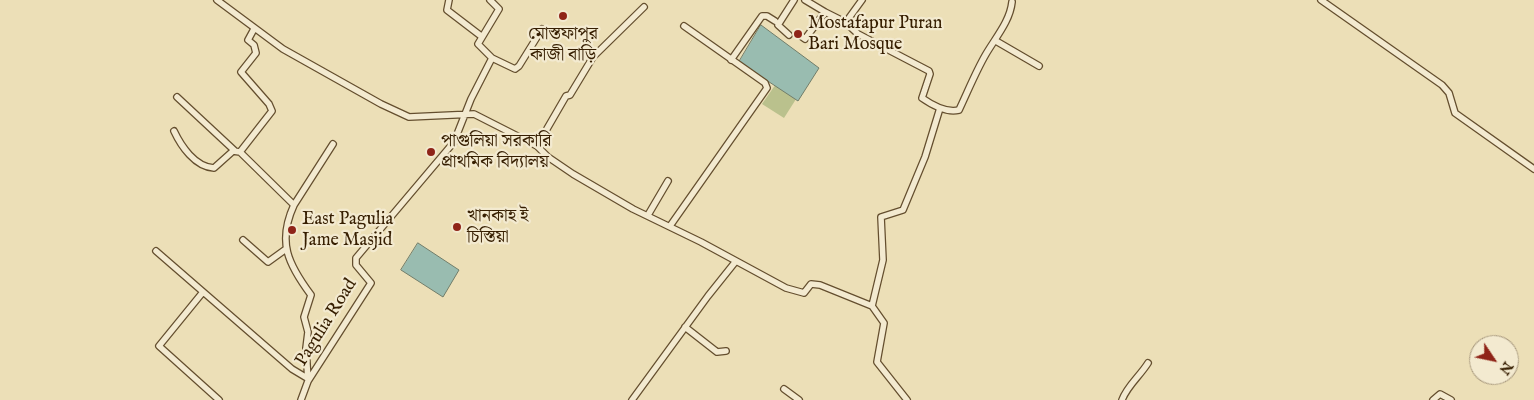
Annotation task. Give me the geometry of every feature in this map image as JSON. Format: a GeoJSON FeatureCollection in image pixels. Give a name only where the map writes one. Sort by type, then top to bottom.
{"type":"FeatureCollection","features":[{"type":"Feature","properties":{"kind":"street"},"geometry":{"type":"LineString","coordinates":[[217,0],[283,49],[381,104],[409,117],[432,118],[466,113],[474,114],[537,146],[548,157],[583,181],[786,288],[804,293],[811,284],[820,285],[872,306],[884,323],[877,362],[907,400]]}},
{"type":"Feature","properties":{"kind":"street"},"geometry":{"type":"LineString","coordinates":[[449,0],[448,10],[481,36]]}},
{"type":"Feature","properties":{"kind":"street"},"geometry":{"type":"LineString","coordinates":[[490,0],[499,9],[481,36],[478,44],[492,58],[514,69],[519,66],[542,29]]}},
{"type":"Feature","properties":{"kind":"street"},"geometry":{"type":"LineString","coordinates":[[789,35],[778,25],[794,0]]}},
{"type":"Feature","properties":{"kind":"street"},"geometry":{"type":"LineString","coordinates":[[805,0],[846,22],[858,34],[930,72],[922,98],[940,108],[956,111],[959,110],[987,52],[996,41],[1011,10],[1011,1]]}},
{"type":"Feature","properties":{"kind":"street"},"geometry":{"type":"LineString","coordinates":[[846,22],[862,0]]}},
{"type":"Feature","properties":{"kind":"street"},"geometry":{"type":"LineString","coordinates":[[1321,0],[1442,85],[1449,93],[1455,113],[1534,169]]}},
{"type":"Feature","properties":{"kind":"street"},"geometry":{"type":"LineString","coordinates":[[537,146],[566,96],[570,95],[593,57],[644,7]]}},
{"type":"Feature","properties":{"kind":"street"},"geometry":{"type":"LineString","coordinates":[[798,34],[805,39],[825,12]]}},
{"type":"Feature","properties":{"kind":"street"},"geometry":{"type":"LineString","coordinates":[[731,60],[762,16],[767,16],[776,21]]}},
{"type":"Feature","properties":{"kind":"street"},"geometry":{"type":"LineString","coordinates":[[670,226],[767,88],[765,83],[684,26]]}},
{"type":"Feature","properties":{"kind":"street"},"geometry":{"type":"LineString","coordinates":[[174,130],[181,148],[208,168],[214,168],[226,155],[238,151],[272,111],[269,104],[241,72],[256,53],[254,45],[248,40],[254,29]]}},
{"type":"Feature","properties":{"kind":"street"},"geometry":{"type":"LineString","coordinates":[[996,41],[1039,66]]}},
{"type":"Feature","properties":{"kind":"street"},"geometry":{"type":"LineString","coordinates":[[466,113],[492,58]]}},
{"type":"Feature","properties":{"kind":"street"},"geometry":{"type":"LineString","coordinates":[[177,97],[238,151],[294,205]]}},
{"type":"Feature","properties":{"kind":"street"},"geometry":{"type":"LineString","coordinates":[[872,306],[883,260],[881,217],[903,210],[925,157],[940,108]]}},
{"type":"Feature","properties":{"kind":"street","name":"Pagulia Road"},"geometry":{"type":"LineString","coordinates":[[300,400],[307,379],[371,283],[356,265],[356,258],[454,142],[466,113]]}},
{"type":"Feature","properties":{"kind":"street","name":"Pagulia Road"},"geometry":{"type":"LineString","coordinates":[[307,379],[306,348],[308,332],[304,317],[311,295],[292,267],[286,249],[285,228],[294,205],[333,144]]}},
{"type":"Feature","properties":{"kind":"street"},"geometry":{"type":"LineString","coordinates":[[648,216],[668,181]]}},
{"type":"Feature","properties":{"kind":"street"},"geometry":{"type":"LineString","coordinates":[[243,240],[268,262],[286,249]]}},
{"type":"Feature","properties":{"kind":"street"},"geometry":{"type":"LineString","coordinates":[[156,251],[292,369],[307,379]]}},
{"type":"Feature","properties":{"kind":"street"},"geometry":{"type":"LineString","coordinates":[[632,400],[684,327],[736,261]]}},
{"type":"Feature","properties":{"kind":"street"},"geometry":{"type":"LineString","coordinates":[[202,292],[159,346],[219,400]]}},
{"type":"Feature","properties":{"kind":"street"},"geometry":{"type":"LineString","coordinates":[[684,327],[717,352],[726,351]]}},
{"type":"Feature","properties":{"kind":"street"},"geometry":{"type":"LineString","coordinates":[[1122,400],[1125,391],[1136,381],[1148,363]]}},
{"type":"Feature","properties":{"kind":"street"},"geometry":{"type":"LineString","coordinates":[[784,389],[799,400]]}},
{"type":"Feature","properties":{"kind":"street"},"geometry":{"type":"LineString","coordinates":[[1433,400],[1440,394],[1451,400]]}},
{"type":"Feature","properties":{"kind":"green space"},"geometry":{"type":"Polygon","coordinates":[[[778,81],[798,96],[784,118],[762,104],[778,81]]]}},
{"type":"Feature","properties":{"kind":"water"},"geometry":{"type":"Polygon","coordinates":[[[761,25],[819,68],[798,101],[739,62],[761,25]]]}},
{"type":"Feature","properties":{"kind":"water"},"geometry":{"type":"Polygon","coordinates":[[[418,243],[459,270],[443,297],[401,270],[418,243]]]}},
{"type":"Feature","properties":{"kind":"place","name":"মোস্তফাপুর কাজী বাড়ি"},"geometry":{"type":"Point","coordinates":[563,16]}},
{"type":"Feature","properties":{"kind":"place","name":"Mostafapur Puran Bari Mosque"},"geometry":{"type":"Point","coordinates":[798,34]}},
{"type":"Feature","properties":{"kind":"place","name":"পাগুলিয়া সরকারি প্রাথমিক বিদ্যালয়"},"geometry":{"type":"Point","coordinates":[431,152]}},
{"type":"Feature","properties":{"kind":"place","name":"খানকাহ ই চিস্তিয়া"},"geometry":{"type":"Point","coordinates":[457,227]}},
{"type":"Feature","properties":{"kind":"place","name":"East Pagulia Jame Masjid"},"geometry":{"type":"Point","coordinates":[292,230]}}]}
